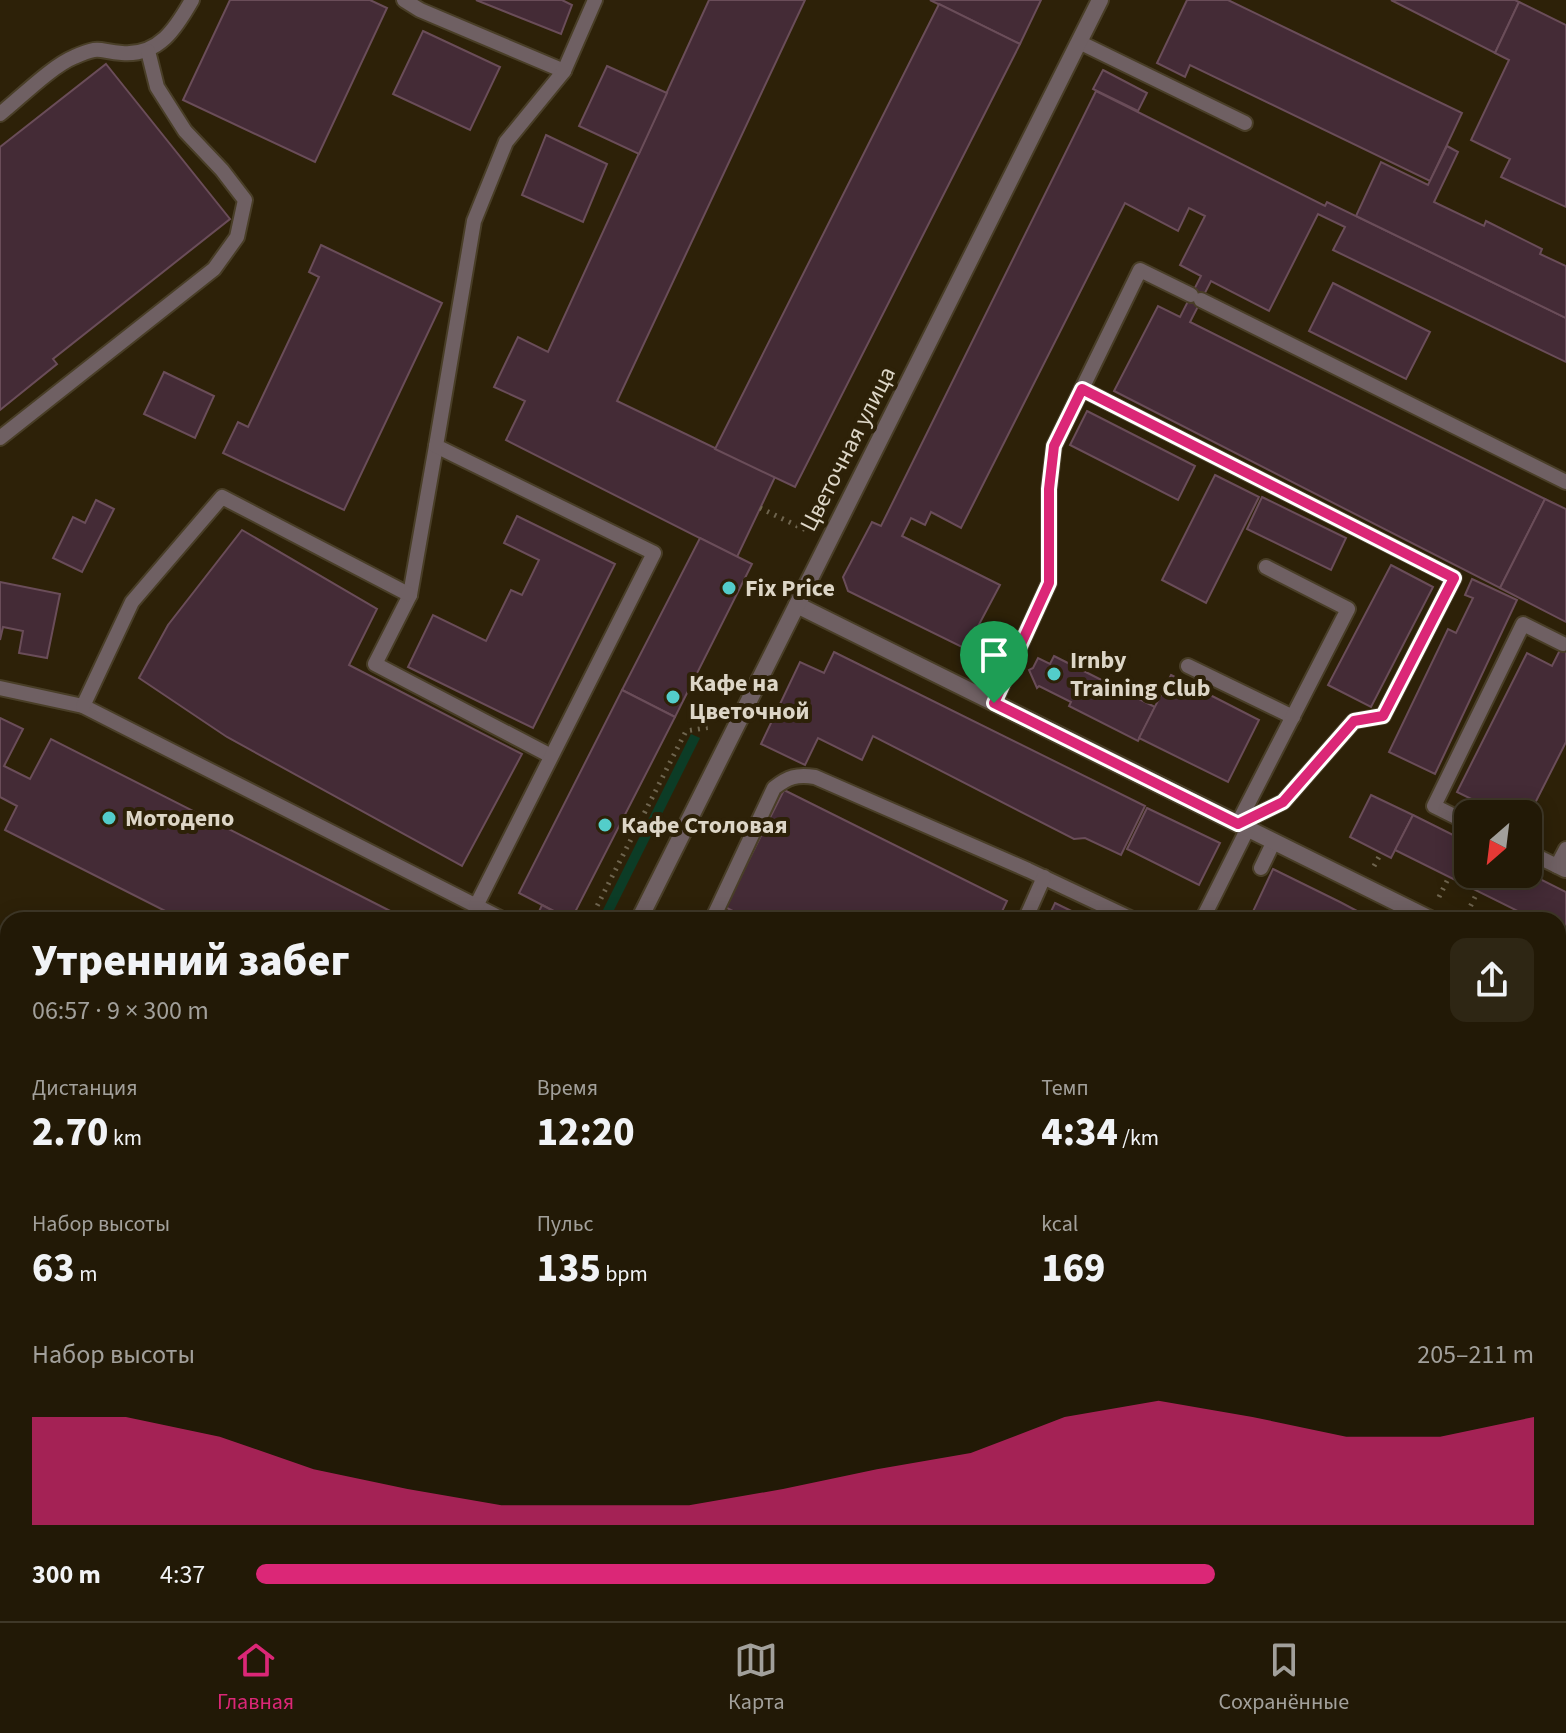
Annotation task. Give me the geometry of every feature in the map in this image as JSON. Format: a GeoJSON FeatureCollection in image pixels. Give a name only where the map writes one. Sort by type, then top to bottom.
{"type":"FeatureCollection","features":[{"type":"Feature","properties":{"kind":"street","name":"Цветочная улица"},"geometry":{"type":"LineString","coordinates":[[643,912],[1100,0]]}},
{"type":"Feature","properties":{"kind":"street"},"geometry":{"type":"LineString","coordinates":[[797,605],[1416,912]]}},
{"type":"Feature","properties":{"kind":"lane"},"geometry":{"type":"LineString","coordinates":[[0,114],[70,58],[97,48],[123,53],[148,51],[174,32],[192,0]]}},
{"type":"Feature","properties":{"kind":"lane"},"geometry":{"type":"LineString","coordinates":[[404,0],[420,10],[564,71]]}},
{"type":"Feature","properties":{"kind":"lane"},"geometry":{"type":"LineString","coordinates":[[551,756],[375,664],[410,595],[474,221],[506,142],[564,71],[595,0]]}},
{"type":"Feature","properties":{"kind":"lane"},"geometry":{"type":"LineString","coordinates":[[1079,42],[1245,123]]}},
{"type":"Feature","properties":{"kind":"lane"},"geometry":{"type":"LineString","coordinates":[[0,438],[214,269],[237,237],[245,200],[185,131],[157,87],[148,51]]}},
{"type":"Feature","properties":{"kind":"lane"},"geometry":{"type":"LineString","coordinates":[[994,703],[1049,583],[1049,489],[1054,446],[1140,270],[1566,482]]}},
{"type":"Feature","properties":{"kind":"lane"},"geometry":{"type":"LineString","coordinates":[[1082,389],[1454,578],[1383,716],[1354,721],[1283,802],[1243,826]]}},
{"type":"Feature","properties":{"kind":"lane"},"geometry":{"type":"LineString","coordinates":[[436,446],[654,553],[476,906]]}},
{"type":"Feature","properties":{"kind":"lane"},"geometry":{"type":"LineString","coordinates":[[83,706],[132,602],[222,497],[410,595]]}},
{"type":"Feature","properties":{"kind":"lane"},"geometry":{"type":"LineString","coordinates":[[1205,912],[1293,717],[1348,609],[1266,567]]}},
{"type":"Feature","properties":{"kind":"lane"},"geometry":{"type":"LineString","coordinates":[[1454,816],[1434,806],[1523,624],[1563,644]]}},
{"type":"Feature","properties":{"kind":"lane"},"geometry":{"type":"LineString","coordinates":[[1188,666],[1293,717]]}},
{"type":"Feature","properties":{"kind":"lane"},"geometry":{"type":"LineString","coordinates":[[0,688],[83,706],[488,912]]}},
{"type":"Feature","properties":{"kind":"lane"},"geometry":{"type":"LineString","coordinates":[[716,912],[774,788],[786,779],[800,775],[815,777],[1117,912]]}},
{"type":"Feature","properties":{"kind":"lane"},"geometry":{"type":"LineString","coordinates":[[1261,868],[1274,841]]}},
{"type":"Feature","properties":{"kind":"lane"},"geometry":{"type":"LineString","coordinates":[[1542,859],[1562,868],[1566,849]]}},
{"type":"Feature","properties":{"kind":"lane"},"geometry":{"type":"LineString","coordinates":[[1029,912],[1044,877]]}},
{"type":"Feature","properties":{"kind":"path"},"geometry":{"type":"LineString","coordinates":[[760,508],[809,532]]}},
{"type":"Feature","properties":{"kind":"path"},"geometry":{"type":"LineString","coordinates":[[594,912],[686,731],[712,726]]}},
{"type":"Feature","properties":{"kind":"path"},"geometry":{"type":"LineString","coordinates":[[1374,867],[1381,853]]}},
{"type":"Feature","properties":{"kind":"path"},"geometry":{"type":"LineString","coordinates":[[1438,899],[1449,877]]}},
{"type":"Feature","properties":{"kind":"path"},"geometry":{"type":"LineString","coordinates":[[1468,912],[1478,891]]}},
{"type":"Feature","properties":{"kind":"green space"},"geometry":{"type":"Polygon","coordinates":[[[691,734],[700,738],[613,912],[602,912],[691,734]]]}},
{"type":"Feature","properties":{"kind":"building"},"geometry":{"type":"Polygon","coordinates":[[[230,0],[370,0],[387,8],[315,162],[183,100],[230,0]]]}},
{"type":"Feature","properties":{"kind":"building"},"geometry":{"type":"Polygon","coordinates":[[[476,0],[562,0],[572,5],[561,34],[476,0]]]}},
{"type":"Feature","properties":{"kind":"building"},"geometry":{"type":"Polygon","coordinates":[[[709,0],[805,0],[617,401],[775,477],[737,557],[506,440],[525,401],[494,387],[518,337],[548,352],[709,0]]]}},
{"type":"Feature","properties":{"kind":"building"},"geometry":{"type":"Polygon","coordinates":[[[930,0],[1041,0],[1020,44],[930,0]]]}},
{"type":"Feature","properties":{"kind":"building"},"geometry":{"type":"Polygon","coordinates":[[[1187,0],[1228,0],[1462,113],[1430,181],[1190,65],[1185,77],[1157,63],[1187,0]]]}},
{"type":"Feature","properties":{"kind":"building"},"geometry":{"type":"Polygon","coordinates":[[[1391,0],[1515,0],[1519,2],[1495,53],[1391,0]]]}},
{"type":"Feature","properties":{"kind":"building"},"geometry":{"type":"Polygon","coordinates":[[[1519,2],[1566,25],[1566,207],[1501,177],[1510,159],[1471,140],[1509,60],[1495,53],[1519,2]]]}},
{"type":"Feature","properties":{"kind":"building"},"geometry":{"type":"Polygon","coordinates":[[[939,4],[1020,44],[795,487],[715,449],[939,4]]]}},
{"type":"Feature","properties":{"kind":"building"},"geometry":{"type":"Polygon","coordinates":[[[423,31],[500,67],[470,130],[393,94],[423,31]]]}},
{"type":"Feature","properties":{"kind":"building"},"geometry":{"type":"Polygon","coordinates":[[[106,64],[230,219],[53,359],[57,364],[0,410],[0,147],[106,64]]]}},
{"type":"Feature","properties":{"kind":"building"},"geometry":{"type":"Polygon","coordinates":[[[607,66],[667,93],[639,154],[579,126],[607,66]]]}},
{"type":"Feature","properties":{"kind":"building"},"geometry":{"type":"Polygon","coordinates":[[[1103,70],[1147,93],[1138,111],[1093,89],[1103,70]]]}},
{"type":"Feature","properties":{"kind":"building"},"geometry":{"type":"Polygon","coordinates":[[[1096,91],[1325,206],[1327,202],[1566,318],[1566,362],[1333,250],[1345,227],[1318,214],[1269,311],[1211,281],[1190,322],[1545,499],[1500,588],[1114,391],[1158,306],[1180,317],[1201,276],[1180,265],[1205,216],[1189,208],[1178,231],[1125,203],[961,528],[931,512],[925,525],[911,518],[902,536],[1000,585],[966,649],[848,591],[843,577],[872,522],[881,526],[1096,91]]]}},
{"type":"Feature","properties":{"kind":"building"},"geometry":{"type":"Polygon","coordinates":[[[546,135],[607,164],[583,222],[522,195],[546,135]]]}},
{"type":"Feature","properties":{"kind":"building"},"geometry":{"type":"Polygon","coordinates":[[[1447,146],[1458,152],[1434,202],[1484,226],[1486,221],[1542,249],[1540,254],[1566,266],[1566,318],[1356,216],[1381,162],[1428,185],[1447,146]]]}},
{"type":"Feature","properties":{"kind":"building"},"geometry":{"type":"Polygon","coordinates":[[[321,245],[442,303],[344,510],[223,453],[238,422],[248,427],[319,277],[309,272],[321,245]]]}},
{"type":"Feature","properties":{"kind":"building"},"geometry":{"type":"Polygon","coordinates":[[[1333,283],[1430,332],[1406,379],[1309,331],[1333,283]]]}},
{"type":"Feature","properties":{"kind":"building"},"geometry":{"type":"Polygon","coordinates":[[[164,372],[214,396],[195,438],[144,414],[164,372]]]}},
{"type":"Feature","properties":{"kind":"building"},"geometry":{"type":"Polygon","coordinates":[[[1087,411],[1195,466],[1178,500],[1070,445],[1087,411]]]}},
{"type":"Feature","properties":{"kind":"building"},"geometry":{"type":"Polygon","coordinates":[[[1215,475],[1259,497],[1206,603],[1162,580],[1215,475]]]}},
{"type":"Feature","properties":{"kind":"building"},"geometry":{"type":"Polygon","coordinates":[[[1262,497],[1346,538],[1331,570],[1247,529],[1262,497]]]}},
{"type":"Feature","properties":{"kind":"building"},"geometry":{"type":"Polygon","coordinates":[[[1545,499],[1566,509],[1566,622],[1500,588],[1545,499]]]}},
{"type":"Feature","properties":{"kind":"building"},"geometry":{"type":"Polygon","coordinates":[[[96,500],[114,509],[82,572],[53,558],[73,517],[85,523],[96,500]]]}},
{"type":"Feature","properties":{"kind":"building"},"geometry":{"type":"Polygon","coordinates":[[[517,516],[615,564],[533,728],[408,667],[433,615],[486,641],[511,590],[522,595],[539,560],[504,543],[517,516]]]}},
{"type":"Feature","properties":{"kind":"building"},"geometry":{"type":"Polygon","coordinates":[[[242,530],[377,609],[349,665],[522,754],[462,866],[227,737],[139,678],[168,625],[242,530]]]}},
{"type":"Feature","properties":{"kind":"building"},"geometry":{"type":"Polygon","coordinates":[[[700,538],[752,564],[675,717],[622,690],[700,538]]]}},
{"type":"Feature","properties":{"kind":"building"},"geometry":{"type":"Polygon","coordinates":[[[1391,565],[1433,587],[1371,707],[1328,685],[1391,565]]]}},
{"type":"Feature","properties":{"kind":"building"},"geometry":{"type":"Polygon","coordinates":[[[1472,579],[1517,600],[1435,774],[1389,752],[1448,629],[1456,633],[1473,598],[1465,595],[1472,579]]]}},
{"type":"Feature","properties":{"kind":"building"},"geometry":{"type":"Polygon","coordinates":[[[0,582],[60,594],[47,658],[19,653],[23,631],[3,627],[0,640],[0,582]]]}},
{"type":"Feature","properties":{"kind":"building"},"geometry":{"type":"Polygon","coordinates":[[[1566,638],[1566,742],[1537,800],[1474,800],[1457,792],[1527,653],[1552,666],[1566,638]]]}},
{"type":"Feature","properties":{"kind":"building"},"geometry":{"type":"Polygon","coordinates":[[[834,652],[1145,806],[1121,855],[1085,838],[1074,839],[873,736],[862,760],[818,738],[805,765],[761,744],[800,662],[824,673],[834,652]]]}},
{"type":"Feature","properties":{"kind":"building"},"geometry":{"type":"Polygon","coordinates":[[[1054,656],[1155,707],[1138,741],[1069,706],[1071,702],[1039,686],[1037,688],[1029,670],[1038,658],[1050,664],[1054,656]]]}},
{"type":"Feature","properties":{"kind":"building"},"geometry":{"type":"Polygon","coordinates":[[[1171,675],[1259,720],[1228,782],[1139,738],[1171,675]]]}},
{"type":"Feature","properties":{"kind":"building"},"geometry":{"type":"Polygon","coordinates":[[[622,690],[675,717],[575,912],[556,912],[519,893],[622,690]]]}},
{"type":"Feature","properties":{"kind":"building","name":"Мотодепо"},"geometry":{"type":"Polygon","coordinates":[[[0,718],[23,729],[4,766],[30,779],[51,739],[392,912],[167,912],[5,830],[17,806],[0,797],[0,718]]]}},
{"type":"Feature","properties":{"kind":"building"},"geometry":{"type":"Polygon","coordinates":[[[784,790],[1007,901],[1002,912],[735,912],[725,907],[784,790]]]}},
{"type":"Feature","properties":{"kind":"building"},"geometry":{"type":"Polygon","coordinates":[[[1371,795],[1413,815],[1391,858],[1350,837],[1371,795]]]}},
{"type":"Feature","properties":{"kind":"building"},"geometry":{"type":"Polygon","coordinates":[[[1147,808],[1220,843],[1199,885],[1127,849],[1147,808]]]}},
{"type":"Feature","properties":{"kind":"building"},"geometry":{"type":"Polygon","coordinates":[[[1413,815],[1454,836],[1454,879],[1395,850],[1413,815]]]}},
{"type":"Feature","properties":{"kind":"building"},"geometry":{"type":"Polygon","coordinates":[[[1273,869],[1359,912],[1253,912],[1273,869]]]}},
{"type":"Feature","properties":{"kind":"building"},"geometry":{"type":"Polygon","coordinates":[[[1542,880],[1566,892],[1566,912],[1520,912],[1472,888],[1542,888],[1542,880]]]}},
{"type":"Feature","properties":{"kind":"building"},"geometry":{"type":"Polygon","coordinates":[[[1055,903],[1074,912],[1051,912],[1055,903]]]}},
{"type":"Feature","properties":{"kind":"building"},"geometry":{"type":"Polygon","coordinates":[[[542,905],[555,912],[539,912],[542,905]]]}},
{"type":"Feature","properties":{"kind":"place","name":"Fix Price"},"geometry":{"type":"Point","coordinates":[729,588]}},
{"type":"Feature","properties":{"kind":"place","name":"Irnby Training Club"},"geometry":{"type":"Point","coordinates":[1054,674]}},
{"type":"Feature","properties":{"kind":"place","name":"Кафе на Цветочной"},"geometry":{"type":"Point","coordinates":[673,697]}},
{"type":"Feature","properties":{"kind":"place","name":"Мотодепо"},"geometry":{"type":"Point","coordinates":[109,818]}},
{"type":"Feature","properties":{"kind":"place","name":"Кафе Столовая"},"geometry":{"type":"Point","coordinates":[605,825]}},
{"type":"Feature","properties":{"kind":"route"},"geometry":{"type":"LineString","coordinates":[[1082,389],[1454,578],[1383,716],[1354,721],[1283,802],[1238,824],[994,703],[1049,583],[1049,489],[1054,446],[1082,389]]}}]}
